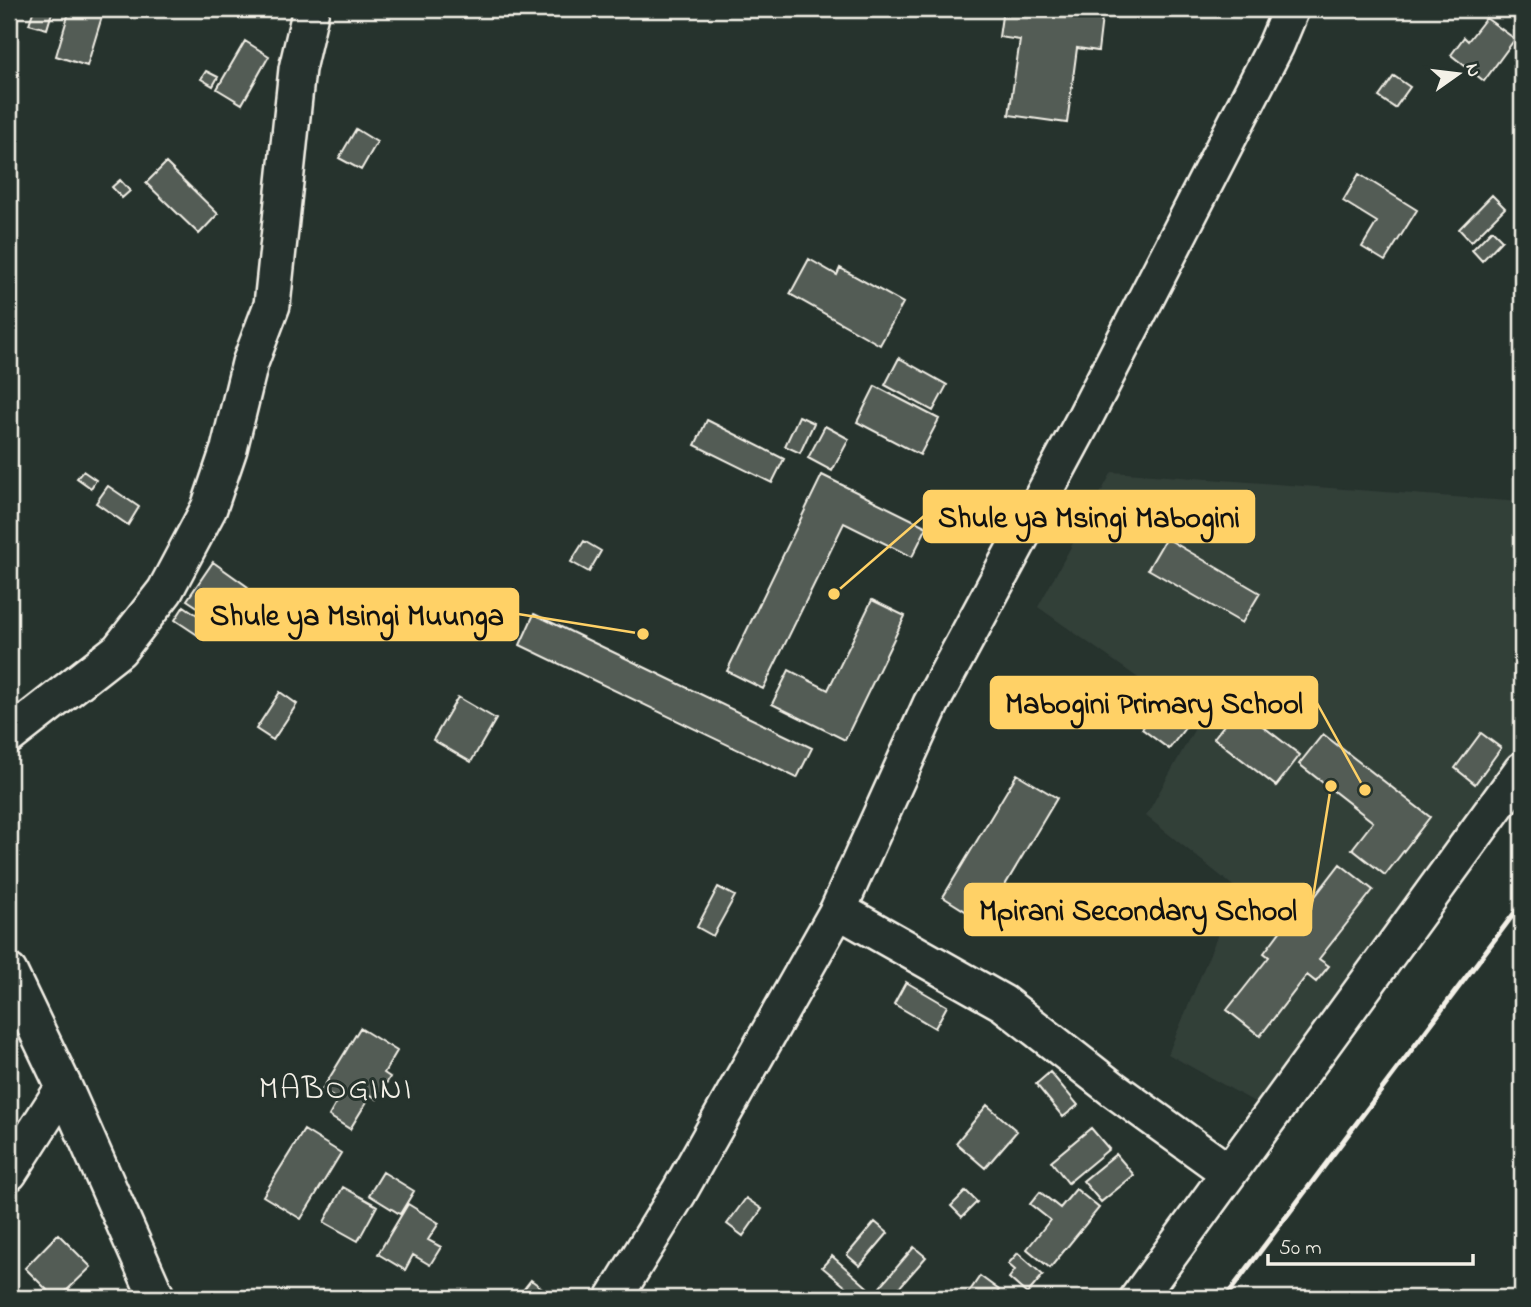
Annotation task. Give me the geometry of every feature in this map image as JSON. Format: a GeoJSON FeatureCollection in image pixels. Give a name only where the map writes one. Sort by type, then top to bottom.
{"type":"FeatureCollection","features":[{"type":"Feature","properties":{"kind":"street"},"geometry":{"type":"LineString","coordinates":[[9,736],[119,650],[165,591],[209,508],[229,449],[250,363],[272,305],[297,69],[311,9]]}},
{"type":"Feature","properties":{"kind":"street"},"geometry":{"type":"LineString","coordinates":[[614,1298],[679,1192],[838,910],[931,704],[1081,425],[1276,45],[1291,9]]}},
{"type":"Feature","properties":{"kind":"street"},"geometry":{"type":"LineString","coordinates":[[1138,1298],[1522,770]]}},
{"type":"Feature","properties":{"kind":"street"},"geometry":{"type":"LineString","coordinates":[[838,910],[1003,1003],[1113,1089],[1228,1172]]}},
{"type":"Feature","properties":{"kind":"street"},"geometry":{"type":"LineString","coordinates":[[9,972],[64,1087],[157,1298]]}},
{"type":"Feature","properties":{"kind":"street"},"geometry":{"type":"LineString","coordinates":[[9,1173],[64,1087]]}},
{"type":"Feature","properties":{"kind":"shaded area"},"geometry":{"type":"Polygon","coordinates":[[[1112,472],[1522,502],[1522,755],[1260,1105],[1168,1054],[1237,889],[1146,816],[1199,721],[1038,607],[1112,472]]]}},
{"type":"Feature","properties":{"kind":"building"},"geometry":{"type":"Polygon","coordinates":[[[34,9],[53,9],[47,29],[29,24],[34,9]]]}},
{"type":"Feature","properties":{"kind":"building"},"geometry":{"type":"Polygon","coordinates":[[[70,9],[104,10],[87,66],[56,56],[70,9]]]}},
{"type":"Feature","properties":{"kind":"building"},"geometry":{"type":"Polygon","coordinates":[[[1003,9],[1103,9],[1098,51],[1077,48],[1067,123],[1009,115],[1020,40],[999,37],[1003,9]]]}},
{"type":"Feature","properties":{"kind":"building"},"geometry":{"type":"Polygon","coordinates":[[[1486,18],[1515,39],[1484,81],[1451,55],[1464,37],[1468,41],[1486,18]]]}},
{"type":"Feature","properties":{"kind":"building"},"geometry":{"type":"Polygon","coordinates":[[[245,41],[269,56],[242,104],[217,89],[245,41]]]}},
{"type":"Feature","properties":{"kind":"building"},"geometry":{"type":"Polygon","coordinates":[[[206,71],[218,77],[213,86],[201,79],[206,71]]]}},
{"type":"Feature","properties":{"kind":"building"},"geometry":{"type":"Polygon","coordinates":[[[1394,76],[1410,87],[1395,108],[1379,97],[1394,76]]]}},
{"type":"Feature","properties":{"kind":"building"},"geometry":{"type":"Polygon","coordinates":[[[356,129],[377,142],[361,170],[339,158],[356,129]]]}},
{"type":"Feature","properties":{"kind":"building"},"geometry":{"type":"Polygon","coordinates":[[[166,163],[218,214],[199,234],[146,183],[166,163]]]}},
{"type":"Feature","properties":{"kind":"building"},"geometry":{"type":"Polygon","coordinates":[[[1359,174],[1417,210],[1385,261],[1362,247],[1377,222],[1343,201],[1359,174]]]}},
{"type":"Feature","properties":{"kind":"building"},"geometry":{"type":"Polygon","coordinates":[[[120,180],[130,191],[122,198],[112,187],[120,180]]]}},
{"type":"Feature","properties":{"kind":"building"},"geometry":{"type":"Polygon","coordinates":[[[1492,195],[1505,208],[1471,242],[1459,229],[1492,195]]]}},
{"type":"Feature","properties":{"kind":"building"},"geometry":{"type":"Polygon","coordinates":[[[1492,230],[1502,240],[1482,261],[1472,250],[1492,230]]]}},
{"type":"Feature","properties":{"kind":"building"},"geometry":{"type":"Polygon","coordinates":[[[809,259],[837,275],[840,268],[903,303],[880,345],[790,294],[809,259]]]}},
{"type":"Feature","properties":{"kind":"building"},"geometry":{"type":"Polygon","coordinates":[[[899,358],[947,385],[933,411],[885,385],[899,358]]]}},
{"type":"Feature","properties":{"kind":"building"},"geometry":{"type":"Polygon","coordinates":[[[875,386],[939,419],[920,455],[857,422],[875,386]]]}},
{"type":"Feature","properties":{"kind":"building"},"geometry":{"type":"Polygon","coordinates":[[[799,416],[814,423],[800,453],[785,446],[799,416]]]}},
{"type":"Feature","properties":{"kind":"building"},"geometry":{"type":"Polygon","coordinates":[[[707,420],[784,459],[772,483],[695,445],[707,420]]]}},
{"type":"Feature","properties":{"kind":"building"},"geometry":{"type":"Polygon","coordinates":[[[825,426],[849,439],[832,471],[808,458],[825,426]]]}},
{"type":"Feature","properties":{"kind":"building"},"geometry":{"type":"Polygon","coordinates":[[[83,471],[96,480],[91,488],[77,478],[83,471]]]}},
{"type":"Feature","properties":{"kind":"building"},"geometry":{"type":"Polygon","coordinates":[[[822,475],[927,527],[912,557],[844,523],[763,689],[727,671],[822,475]]]}},
{"type":"Feature","properties":{"kind":"building"},"geometry":{"type":"Polygon","coordinates":[[[108,486],[139,507],[128,525],[96,503],[108,486]]]}},
{"type":"Feature","properties":{"kind":"building"},"geometry":{"type":"Polygon","coordinates":[[[1166,538],[1260,593],[1242,623],[1148,569],[1166,538]]]}},
{"type":"Feature","properties":{"kind":"building"},"geometry":{"type":"Polygon","coordinates":[[[584,541],[601,551],[589,572],[571,562],[584,541]]]}},
{"type":"Feature","properties":{"kind":"building"},"geometry":{"type":"Polygon","coordinates":[[[213,562],[248,587],[229,614],[209,600],[202,610],[187,600],[213,562]]]}},
{"type":"Feature","properties":{"kind":"building"},"geometry":{"type":"Polygon","coordinates":[[[872,600],[905,616],[845,740],[772,704],[789,670],[828,690],[872,600]]]}},
{"type":"Feature","properties":{"kind":"building"},"geometry":{"type":"Polygon","coordinates":[[[184,606],[209,623],[199,636],[175,620],[184,606]]]}},
{"type":"Feature","properties":{"kind":"building"},"geometry":{"type":"Polygon","coordinates":[[[534,614],[812,748],[797,778],[520,645],[534,614]]]}},
{"type":"Feature","properties":{"kind":"building"},"geometry":{"type":"Polygon","coordinates":[[[280,692],[297,704],[273,740],[256,729],[280,692]]]}},
{"type":"Feature","properties":{"kind":"building"},"geometry":{"type":"Polygon","coordinates":[[[458,697],[496,719],[471,762],[433,740],[458,697]]]}},
{"type":"Feature","properties":{"kind":"building"},"geometry":{"type":"Polygon","coordinates":[[[1163,700],[1191,720],[1169,749],[1142,729],[1163,700]]]}},
{"type":"Feature","properties":{"kind":"building"},"geometry":{"type":"Polygon","coordinates":[[[1238,707],[1300,755],[1276,786],[1214,738],[1238,707]]]}},
{"type":"Feature","properties":{"kind":"building"},"geometry":{"type":"Polygon","coordinates":[[[1481,733],[1501,748],[1475,784],[1455,768],[1481,733]]]}},
{"type":"Feature","properties":{"kind":"building"},"geometry":{"type":"Polygon","coordinates":[[[1323,734],[1430,817],[1385,875],[1352,849],[1373,822],[1299,764],[1323,734]]]}},
{"type":"Feature","properties":{"kind":"building"},"geometry":{"type":"Polygon","coordinates":[[[1017,774],[1057,798],[983,922],[943,897],[1017,774]]]}},
{"type":"Feature","properties":{"kind":"building"},"geometry":{"type":"Polygon","coordinates":[[[1340,864],[1373,890],[1319,959],[1329,966],[1316,982],[1307,975],[1260,1036],[1227,1010],[1269,957],[1264,953],[1291,917],[1296,921],[1340,864]]]}},
{"type":"Feature","properties":{"kind":"building"},"geometry":{"type":"Polygon","coordinates":[[[718,887],[735,896],[713,936],[697,927],[718,887]]]}},
{"type":"Feature","properties":{"kind":"building"},"geometry":{"type":"Polygon","coordinates":[[[906,982],[947,1006],[935,1028],[894,1004],[906,982]]]}},
{"type":"Feature","properties":{"kind":"building"},"geometry":{"type":"Polygon","coordinates":[[[360,1028],[397,1051],[384,1073],[390,1077],[377,1099],[371,1095],[350,1129],[329,1116],[338,1100],[322,1090],[360,1028]]]}},
{"type":"Feature","properties":{"kind":"building"},"geometry":{"type":"Polygon","coordinates":[[[1050,1072],[1078,1105],[1063,1117],[1036,1084],[1050,1072]]]}},
{"type":"Feature","properties":{"kind":"building"},"geometry":{"type":"Polygon","coordinates":[[[987,1105],[1017,1131],[985,1168],[956,1143],[987,1105]]]}},
{"type":"Feature","properties":{"kind":"building"},"geometry":{"type":"Polygon","coordinates":[[[1091,1128],[1109,1149],[1068,1183],[1051,1161],[1091,1128]]]}},
{"type":"Feature","properties":{"kind":"building"},"geometry":{"type":"Polygon","coordinates":[[[304,1130],[341,1153],[301,1219],[263,1196],[304,1130]]]}},
{"type":"Feature","properties":{"kind":"building"},"geometry":{"type":"Polygon","coordinates":[[[1116,1154],[1134,1175],[1101,1202],[1083,1181],[1116,1154]]]}},
{"type":"Feature","properties":{"kind":"building"},"geometry":{"type":"Polygon","coordinates":[[[383,1172],[414,1191],[400,1214],[369,1195],[383,1172]]]}},
{"type":"Feature","properties":{"kind":"building"},"geometry":{"type":"Polygon","coordinates":[[[343,1187],[377,1206],[358,1241],[324,1222],[343,1187]]]}},
{"type":"Feature","properties":{"kind":"building"},"geometry":{"type":"Polygon","coordinates":[[[1076,1189],[1099,1208],[1050,1268],[1027,1249],[1050,1220],[1030,1204],[1040,1192],[1060,1208],[1076,1189]]]}},
{"type":"Feature","properties":{"kind":"building"},"geometry":{"type":"Polygon","coordinates":[[[966,1191],[977,1202],[962,1217],[951,1206],[966,1191]]]}},
{"type":"Feature","properties":{"kind":"building"},"geometry":{"type":"Polygon","coordinates":[[[746,1198],[762,1209],[743,1236],[727,1224],[746,1198]]]}},
{"type":"Feature","properties":{"kind":"building"},"geometry":{"type":"Polygon","coordinates":[[[408,1204],[439,1223],[428,1240],[441,1247],[430,1265],[413,1255],[405,1270],[378,1254],[408,1204]]]}},
{"type":"Feature","properties":{"kind":"building"},"geometry":{"type":"Polygon","coordinates":[[[875,1222],[888,1233],[860,1266],[847,1255],[875,1222]]]}},
{"type":"Feature","properties":{"kind":"building"},"geometry":{"type":"Polygon","coordinates":[[[58,1234],[91,1267],[59,1298],[55,1298],[25,1268],[58,1234]]]}},
{"type":"Feature","properties":{"kind":"building"},"geometry":{"type":"Polygon","coordinates":[[[914,1247],[926,1257],[892,1296],[880,1287],[914,1247]]]}},
{"type":"Feature","properties":{"kind":"building"},"geometry":{"type":"Polygon","coordinates":[[[1018,1253],[1043,1275],[1027,1294],[1009,1278],[1015,1270],[1008,1264],[1018,1253]]]}},
{"type":"Feature","properties":{"kind":"building"},"geometry":{"type":"Polygon","coordinates":[[[832,1256],[875,1294],[871,1298],[859,1298],[822,1267],[832,1256]]]}},
{"type":"Feature","properties":{"kind":"building"},"geometry":{"type":"Polygon","coordinates":[[[980,1276],[999,1290],[993,1298],[965,1298],[980,1276]]]}},
{"type":"Feature","properties":{"kind":"building"},"geometry":{"type":"Polygon","coordinates":[[[531,1280],[549,1293],[546,1298],[517,1298],[531,1280]]]}},
{"type":"Feature","properties":{"kind":"railway"},"geometry":{"type":"LineString","coordinates":[[1225,1298],[1522,903]]}},
{"type":"Feature","properties":{"kind":"place","name":"Shule ya Msingi Mabogini"},"geometry":{"type":"Point","coordinates":[834,594]}},
{"type":"Feature","properties":{"kind":"place","name":"Shule ya Msingi Muunga"},"geometry":{"type":"Point","coordinates":[643,634]}},
{"type":"Feature","properties":{"kind":"place","name":"Mpirani Secondary School"},"geometry":{"type":"Point","coordinates":[1331,786]}},
{"type":"Feature","properties":{"kind":"place","name":"Mabogini Primary School"},"geometry":{"type":"Point","coordinates":[1365,790]}},
{"type":"Feature","properties":{"kind":"district","name":"MABOGINI"},"geometry":{"type":"Point","coordinates":[336,1087]}}]}
